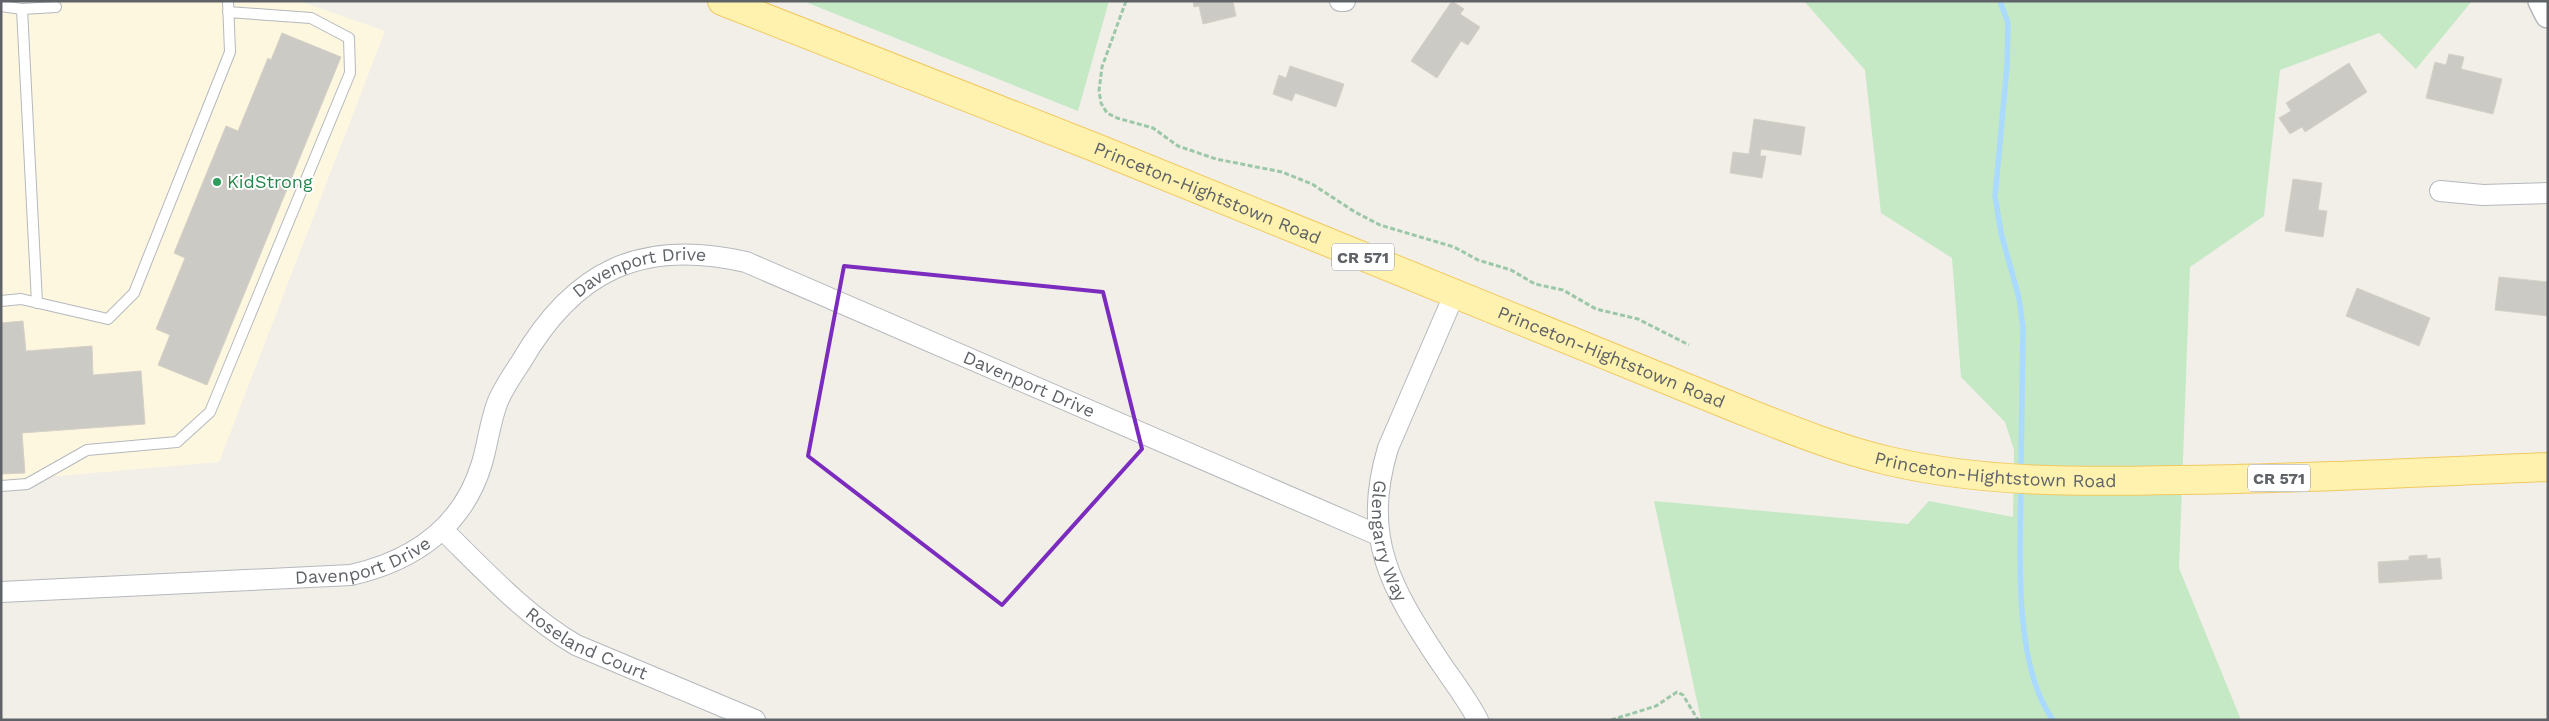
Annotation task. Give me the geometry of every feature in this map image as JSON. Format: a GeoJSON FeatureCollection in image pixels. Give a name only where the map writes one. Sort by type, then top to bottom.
{"type":"FeatureCollection","features":[{"type":"Feature","properties":{"kind":"main road","name":"Princeton-Hightstown Road"},"geometry":{"type":"LineString","coordinates":[[722,1],[1094,146],[1454,295],[1741,410],[1888,461],[2013,479],[2048,482],[2257,479],[2548,467]]}},
{"type":"Feature","properties":{"kind":"street"},"geometry":{"type":"LineString","coordinates":[[1340,1],[1345,1]]}},
{"type":"Feature","properties":{"kind":"street"},"geometry":{"type":"LineString","coordinates":[[2541,1],[2548,15]]}},
{"type":"Feature","properties":{"kind":"street"},"geometry":{"type":"LineString","coordinates":[[2440,192],[2483,195],[2531,195],[2548,192]]}},
{"type":"Feature","properties":{"kind":"street","name":"Davenport Drive"},"geometry":{"type":"LineString","coordinates":[[1,592],[351,575],[376,570],[401,560],[443,530],[458,512],[472,489],[482,463],[490,422],[499,399],[538,333],[556,310],[577,291],[601,275],[624,265],[655,256],[683,253],[715,255],[746,262],[1378,535]]}},
{"type":"Feature","properties":{"kind":"street","name":"Glengarry Way"},"geometry":{"type":"LineString","coordinates":[[1454,295],[1388,448],[1380,474],[1376,503],[1378,535],[1384,562],[1394,587],[1440,661],[1467,698],[1478,720]]}},
{"type":"Feature","properties":{"kind":"street","name":"Roseland Court"},"geometry":{"type":"LineString","coordinates":[[443,530],[523,609],[548,629],[576,645],[755,720]]}},
{"type":"Feature","properties":{"kind":"lane"},"geometry":{"type":"LineString","coordinates":[[1,301],[22,300],[108,319],[134,293],[230,52],[228,1]]}},
{"type":"Feature","properties":{"kind":"lane"},"geometry":{"type":"LineString","coordinates":[[1,6],[22,9],[56,7]]}},
{"type":"Feature","properties":{"kind":"lane"},"geometry":{"type":"LineString","coordinates":[[22,9],[36,303]]}},
{"type":"Feature","properties":{"kind":"lane"},"geometry":{"type":"LineString","coordinates":[[1,486],[28,484],[86,450],[177,442],[210,412],[350,72],[349,38],[311,18],[228,12]]}},
{"type":"Feature","properties":{"kind":"path"},"geometry":{"type":"LineString","coordinates":[[1126,1],[1102,67],[1099,91],[1101,103],[1106,113],[1153,128],[1178,146],[1216,159],[1282,172],[1312,184],[1355,212],[1380,225],[1454,247],[1478,260],[1511,270],[1535,284],[1564,290],[1596,309],[1638,319],[1689,345]]}},
{"type":"Feature","properties":{"kind":"path"},"geometry":{"type":"LineString","coordinates":[[1611,720],[1656,706],[1677,692],[1682,695],[1695,711],[1698,720]]}},
{"type":"Feature","properties":{"kind":"highlighted area"},"geometry":{"type":"Polygon","coordinates":[[[844,266],[1103,292],[1142,449],[1002,605],[808,456],[844,266]]]}},
{"type":"Feature","properties":{"kind":"shaded area"},"geometry":{"type":"Polygon","coordinates":[[[1,1],[299,1],[385,31],[219,462],[1,481],[1,1]]]}},
{"type":"Feature","properties":{"kind":"green space"},"geometry":{"type":"Polygon","coordinates":[[[803,1],[1109,1],[1078,111],[803,1]]]}},
{"type":"Feature","properties":{"kind":"green space"},"geometry":{"type":"Polygon","coordinates":[[[1804,1],[2472,1],[2416,69],[2379,33],[2280,70],[2264,216],[2190,267],[2179,568],[2241,720],[1701,720],[1654,501],[1908,524],[1929,501],[2013,517],[2014,450],[2005,422],[1961,377],[1952,258],[1881,213],[1865,70],[1804,1]]]}},
{"type":"Feature","properties":{"kind":"building"},"geometry":{"type":"Polygon","coordinates":[[[1193,1],[1233,1],[1236,16],[1203,24],[1199,6],[1194,7],[1193,1]]]}},
{"type":"Feature","properties":{"kind":"building"},"geometry":{"type":"Polygon","coordinates":[[[1452,1],[1464,9],[1460,14],[1480,27],[1468,45],[1461,41],[1437,78],[1411,61],[1452,1]]]}},
{"type":"Feature","properties":{"kind":"building"},"geometry":{"type":"Polygon","coordinates":[[[282,33],[341,57],[207,385],[158,365],[170,335],[156,329],[185,258],[174,253],[226,126],[238,131],[268,58],[271,60],[282,33]]]}},
{"type":"Feature","properties":{"kind":"building"},"geometry":{"type":"Polygon","coordinates":[[[2449,54],[2464,57],[2461,69],[2502,79],[2493,114],[2426,98],[2435,62],[2446,65],[2449,54]]]}},
{"type":"Feature","properties":{"kind":"building"},"geometry":{"type":"Polygon","coordinates":[[[2349,63],[2367,92],[2305,132],[2302,127],[2290,134],[2279,118],[2291,111],[2286,103],[2349,63]]]}},
{"type":"Feature","properties":{"kind":"building"},"geometry":{"type":"Polygon","coordinates":[[[1290,66],[1344,84],[1336,107],[1295,93],[1292,101],[1273,94],[1279,75],[1286,78],[1290,66]]]}},
{"type":"Feature","properties":{"kind":"building"},"geometry":{"type":"Polygon","coordinates":[[[1754,119],[1805,127],[1801,155],[1761,149],[1760,156],[1766,156],[1762,178],[1730,173],[1733,152],[1749,154],[1754,119]]]}},
{"type":"Feature","properties":{"kind":"building"},"geometry":{"type":"Polygon","coordinates":[[[2293,179],[2322,183],[2318,210],[2327,211],[2323,237],[2285,231],[2293,179]]]}},
{"type":"Feature","properties":{"kind":"building"},"geometry":{"type":"Polygon","coordinates":[[[2499,277],[2548,282],[2548,316],[2495,310],[2499,277]]]}},
{"type":"Feature","properties":{"kind":"building"},"geometry":{"type":"Polygon","coordinates":[[[2357,288],[2430,318],[2419,346],[2346,316],[2357,288]]]}},
{"type":"Feature","properties":{"kind":"building"},"geometry":{"type":"Polygon","coordinates":[[[23,321],[26,351],[92,346],[93,375],[141,371],[145,424],[22,433],[25,473],[1,474],[1,323],[23,321]]]}},
{"type":"Feature","properties":{"kind":"building"},"geometry":{"type":"Polygon","coordinates":[[[2427,555],[2427,559],[2440,558],[2442,579],[2379,583],[2378,562],[2409,560],[2409,556],[2427,555]]]}},
{"type":"Feature","properties":{"kind":"waterway"},"geometry":{"type":"LineString","coordinates":[[2000,1],[2008,23],[2007,66],[1995,196],[2001,233],[2019,298],[2023,328],[2021,471]]}},
{"type":"Feature","properties":{"kind":"waterway"},"geometry":{"type":"LineString","coordinates":[[2021,486],[2020,575],[2025,639],[2031,670],[2040,697],[2053,720]]}},
{"type":"Feature","properties":{"kind":"place","name":"KidStrong"},"geometry":{"type":"Point","coordinates":[217,182]}}]}
